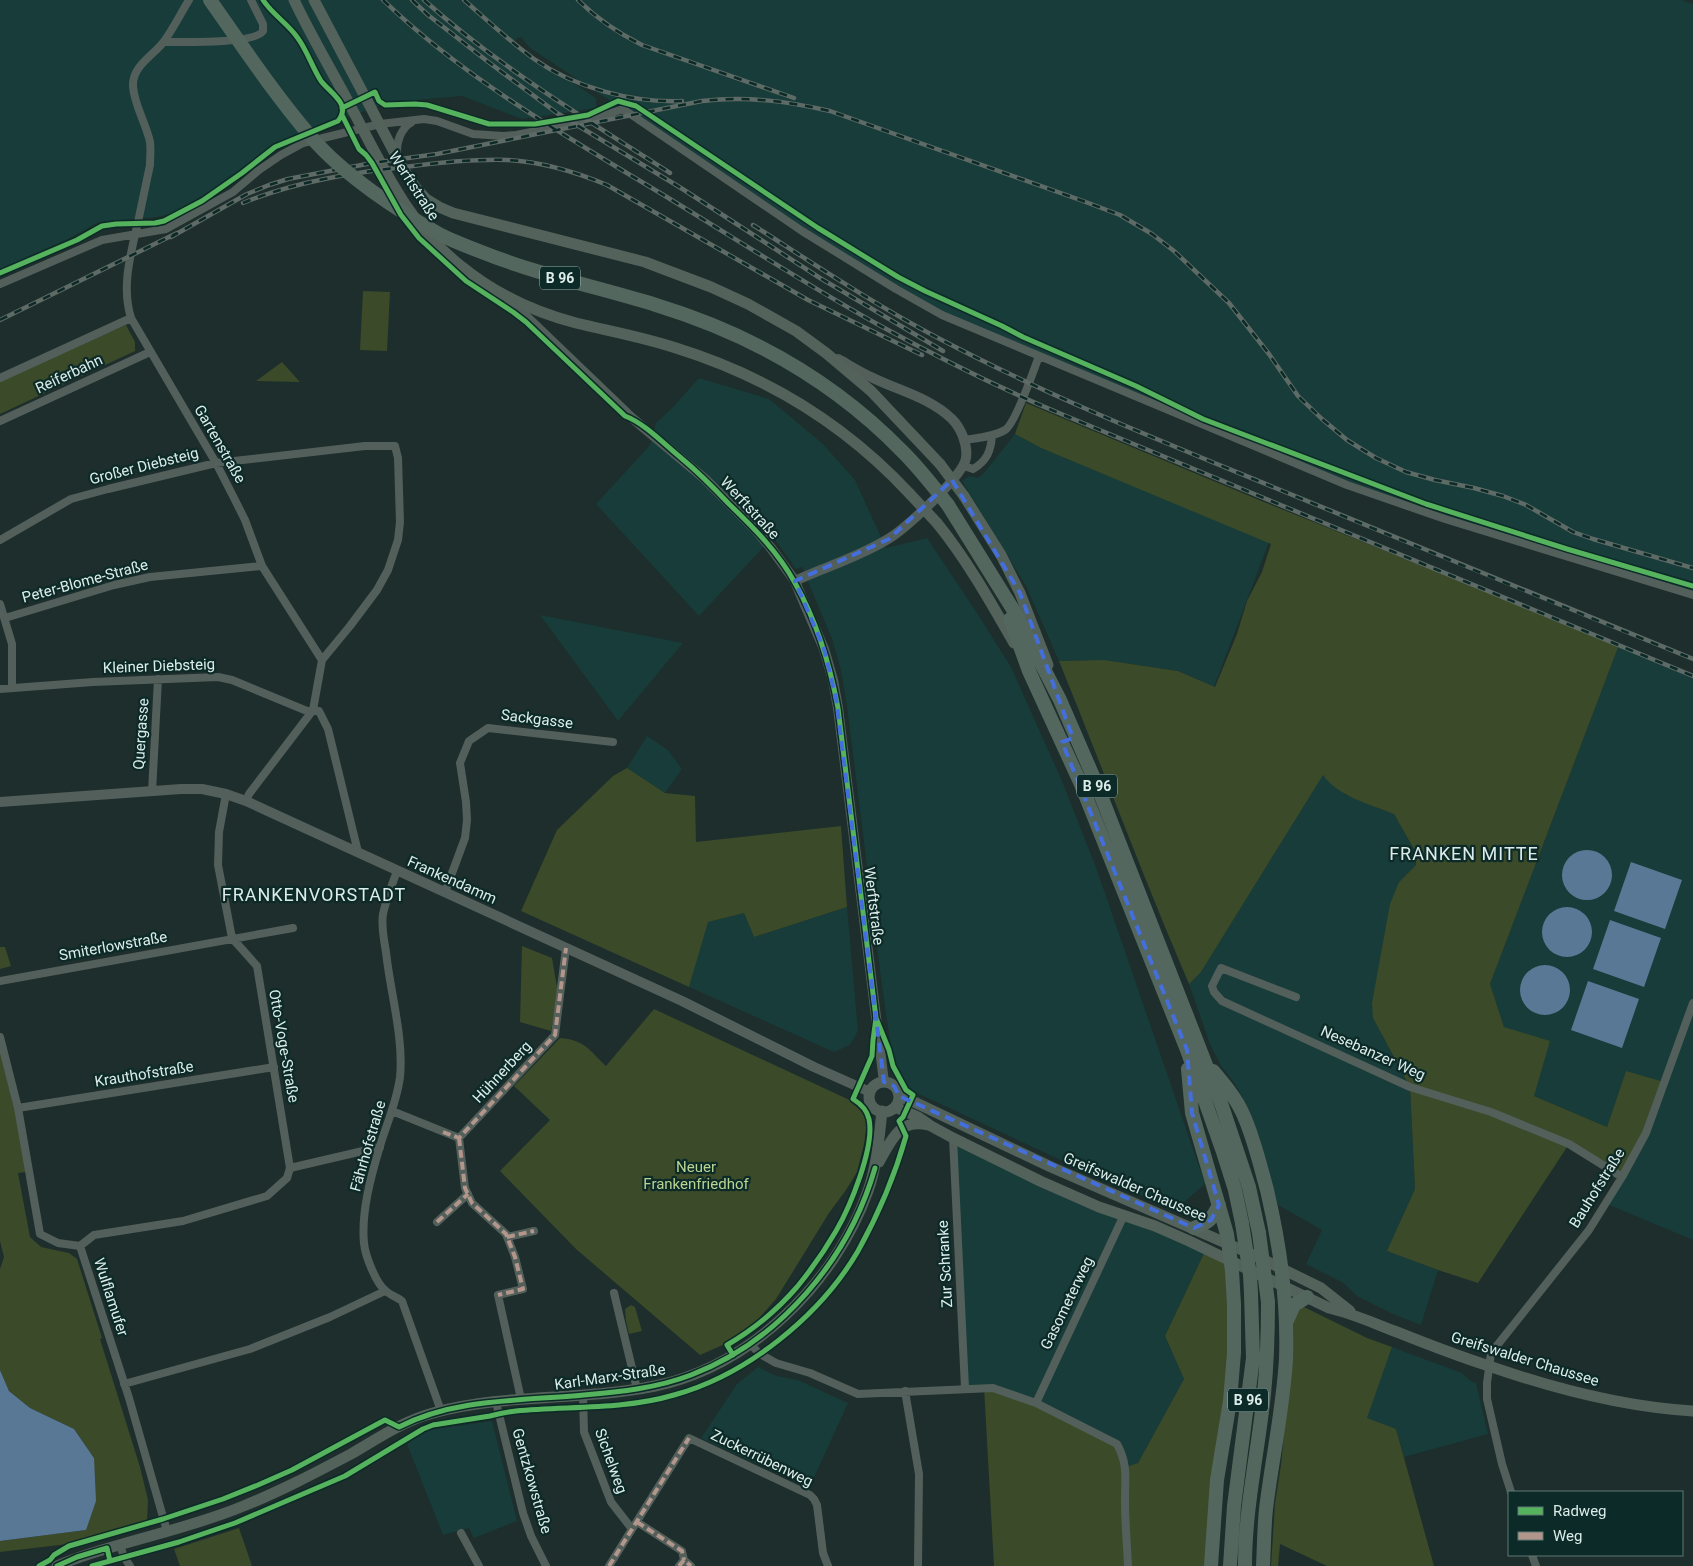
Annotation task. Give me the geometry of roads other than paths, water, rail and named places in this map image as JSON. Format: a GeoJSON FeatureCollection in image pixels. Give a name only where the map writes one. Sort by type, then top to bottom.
{"type":"FeatureCollection","features":[{"type":"Feature","properties":{"kind":"highway","name":"B 96"},"geometry":{"type":"LineString","coordinates":[[210,0],[268,82],[313,139],[358,181],[443,236],[503,261],[657,305],[706,322],[778,355],[811,376],[870,421],[904,453],[948,506],[1014,611],[1060,700],[1116,833],[1206,1062],[1243,1165],[1259,1233],[1268,1302],[1264,1395],[1248,1508],[1245,1566]]}},
{"type":"Feature","properties":{"kind":"highway","name":"B 96"},"geometry":{"type":"LineString","coordinates":[[985,563],[1006,608],[1029,671],[1080,782],[1186,1050],[1235,1190],[1249,1265],[1253,1358],[1234,1506],[1230,1566]]}},
{"type":"Feature","properties":{"kind":"highway"},"geometry":{"type":"LineString","coordinates":[[1186,1050],[1192,1112],[1228,1243],[1234,1305],[1234,1353],[1230,1401],[1215,1504],[1211,1566]]}},
{"type":"Feature","properties":{"kind":"highway"},"geometry":{"type":"LineString","coordinates":[[1206,1062],[1232,1093],[1243,1114],[1254,1142],[1278,1238],[1286,1324],[1286,1359],[1266,1510],[1263,1566]]}},
{"type":"Feature","properties":{"kind":"highway"},"geometry":{"type":"LineString","coordinates":[[1194,1228],[1211,1220],[1218,1205]]}},
{"type":"Feature","properties":{"kind":"highway"},"geometry":{"type":"LineString","coordinates":[[1286,1324],[1294,1305],[1307,1297]]}},
{"type":"Feature","properties":{"kind":"main road","name":"Werftstraße"},"geometry":{"type":"LineString","coordinates":[[294,0],[400,197],[428,234],[458,265],[507,297]]}},
{"type":"Feature","properties":{"kind":"main road","name":"Werftstraße"},"geometry":{"type":"LineString","coordinates":[[314,0],[397,156],[416,188],[426,199],[439,207],[471,219],[608,252],[678,273],[748,304],[796,331],[826,353],[871,391],[940,464],[964,496],[1020,592],[1060,700]]}},
{"type":"Feature","properties":{"kind":"main road"},"geometry":{"type":"LineString","coordinates":[[507,297],[563,319],[637,336],[717,362],[759,380],[805,406],[839,430],[879,463],[910,494],[950,540],[984,590],[1029,671]]}},
{"type":"Feature","properties":{"kind":"main road"},"geometry":{"type":"LineString","coordinates":[[884,1082],[898,1090],[897,1102],[887,1111],[878,1110],[872,1104],[869,1096],[876,1085],[884,1082]]}},
{"type":"Feature","properties":{"kind":"main road","name":"Greifswalder Chaussee"},"geometry":{"type":"LineString","coordinates":[[897,1102],[926,1108],[1051,1167],[1228,1243],[1321,1288],[1354,1314]]}},
{"type":"Feature","properties":{"kind":"main road","name":"Greifswalder Chaussee"},"geometry":{"type":"LineString","coordinates":[[897,1102],[931,1126],[1040,1181],[1099,1207],[1155,1226],[1329,1308],[1354,1314],[1490,1366],[1584,1395],[1660,1408],[1693,1411]]}},
{"type":"Feature","properties":{"kind":"main road","name":"Karl-Marx-Straße"},"geometry":{"type":"LineString","coordinates":[[57,1566],[77,1557],[212,1517],[257,1500],[319,1471],[410,1421],[442,1411],[521,1399],[637,1389],[672,1382],[720,1362],[750,1344],[787,1314],[826,1268],[842,1244],[861,1209],[875,1168],[882,1111]]}},
{"type":"Feature","properties":{"kind":"main road","name":"Karl-Marx-Straße"},"geometry":{"type":"LineString","coordinates":[[875,1168],[902,1127],[918,1123],[931,1126]]}},
{"type":"Feature","properties":{"kind":"street"},"geometry":{"type":"LineString","coordinates":[[164,42],[189,0]]}},
{"type":"Feature","properties":{"kind":"street"},"geometry":{"type":"LineString","coordinates":[[164,42],[220,42],[258,36],[262,34],[264,28],[262,19],[252,0]]}},
{"type":"Feature","properties":{"kind":"street","name":"Gartenstraße"},"geometry":{"type":"LineString","coordinates":[[164,42],[135,72],[133,79],[136,100],[151,151],[150,165],[126,289],[127,306],[131,318],[150,352],[216,463],[245,520],[262,566],[322,660]]}},
{"type":"Feature","properties":{"kind":"street"},"geometry":{"type":"LineString","coordinates":[[0,284],[102,240],[166,229],[233,192],[259,170],[303,143],[380,124],[424,119],[437,121],[473,134],[516,135],[588,120],[623,109],[802,231],[896,289],[942,314],[1347,485],[1444,519],[1693,596]]}},
{"type":"Feature","properties":{"kind":"street"},"geometry":{"type":"LineString","coordinates":[[397,156],[398,142],[405,127],[411,122],[424,119]]}},
{"type":"Feature","properties":{"kind":"street","name":"Werftstraße"},"geometry":{"type":"LineString","coordinates":[[507,297],[632,418],[705,479],[756,530],[794,581],[824,649],[833,680],[884,1082]]}},
{"type":"Feature","properties":{"kind":"street","name":"Reiferbahn"},"geometry":{"type":"LineString","coordinates":[[0,378],[131,318]]}},
{"type":"Feature","properties":{"kind":"street","name":"Reiferbahn"},"geometry":{"type":"LineString","coordinates":[[0,420],[150,352]]}},
{"type":"Feature","properties":{"kind":"street"},"geometry":{"type":"LineString","coordinates":[[794,581],[870,549],[903,529],[960,473],[966,458],[966,449],[960,430],[953,420],[932,403],[872,378],[826,353]]}},
{"type":"Feature","properties":{"kind":"street"},"geometry":{"type":"LineString","coordinates":[[964,440],[992,435],[1005,430],[1011,422],[1039,356]]}},
{"type":"Feature","properties":{"kind":"street"},"geometry":{"type":"LineString","coordinates":[[964,466],[973,469],[982,463],[991,450],[992,435]]}},
{"type":"Feature","properties":{"kind":"street","name":"Großer Diebsteig"},"geometry":{"type":"LineString","coordinates":[[0,540],[71,499],[216,463],[365,446],[395,446],[398,458],[400,522],[398,540],[392,562],[377,590],[322,660]]}},
{"type":"Feature","properties":{"kind":"street","name":"Peter-Blome-Straße"},"geometry":{"type":"LineString","coordinates":[[5,618],[114,585],[150,577],[262,566]]}},
{"type":"Feature","properties":{"kind":"street"},"geometry":{"type":"LineString","coordinates":[[0,604],[12,644],[12,688]]}},
{"type":"Feature","properties":{"kind":"street"},"geometry":{"type":"LineString","coordinates":[[246,801],[249,794],[313,710],[322,660]]}},
{"type":"Feature","properties":{"kind":"street","name":"Kleiner Diebsteig"},"geometry":{"type":"LineString","coordinates":[[0,689],[218,677],[232,680],[306,711],[313,710]]}},
{"type":"Feature","properties":{"kind":"street","name":"Quergasse"},"geometry":{"type":"LineString","coordinates":[[152,792],[158,679]]}},
{"type":"Feature","properties":{"kind":"street"},"geometry":{"type":"LineString","coordinates":[[313,710],[319,711],[324,716],[358,852]]}},
{"type":"Feature","properties":{"kind":"street","name":"Sackgasse"},"geometry":{"type":"LineString","coordinates":[[445,892],[465,838],[468,820],[460,763],[469,741],[488,728],[613,742]]}},
{"type":"Feature","properties":{"kind":"street","name":"Frankendamm"},"geometry":{"type":"LineString","coordinates":[[0,802],[202,789],[226,794],[246,801],[682,1001],[820,1070],[870,1092]]}},
{"type":"Feature","properties":{"kind":"street"},"geometry":{"type":"LineString","coordinates":[[226,794],[219,832],[218,865],[232,938],[293,928]]}},
{"type":"Feature","properties":{"kind":"street","name":"Fährhofstraße"},"geometry":{"type":"LineString","coordinates":[[397,871],[383,916],[400,1053],[400,1076],[397,1094],[380,1147],[367,1198],[364,1242],[371,1267],[385,1291],[402,1301],[442,1411]]}},
{"type":"Feature","properties":{"kind":"street","name":"Smiterlowstraße"},"geometry":{"type":"LineString","coordinates":[[0,981],[232,938]]}},
{"type":"Feature","properties":{"kind":"street","name":"Otto-Voge-Straße"},"geometry":{"type":"LineString","coordinates":[[232,938],[257,966],[290,1168]]}},
{"type":"Feature","properties":{"kind":"street","name":"Hühnerberg"},"geometry":{"type":"LineString","coordinates":[[459,1138],[555,1035],[566,948]]}},
{"type":"Feature","properties":{"kind":"street","name":"Nesebanzer Weg"},"geometry":{"type":"LineString","coordinates":[[1296,997],[1221,968],[1212,986],[1214,992],[1222,1001],[1410,1087],[1491,1112],[1570,1144],[1622,1177]]}},
{"type":"Feature","properties":{"kind":"street","name":"Bauhofstraße"},"geometry":{"type":"LineString","coordinates":[[1511,1491],[1502,1464],[1487,1399],[1487,1383],[1492,1353],[1589,1230],[1622,1177],[1646,1133],[1693,1003]]}},
{"type":"Feature","properties":{"kind":"street","name":"Wulflamufer"},"geometry":{"type":"LineString","coordinates":[[0,1037],[18,1108],[40,1234],[58,1243],[80,1246],[124,1384],[167,1531]]}},
{"type":"Feature","properties":{"kind":"street","name":"Krauthofstraße"},"geometry":{"type":"LineString","coordinates":[[18,1108],[274,1067]]}},
{"type":"Feature","properties":{"kind":"street"},"geometry":{"type":"LineString","coordinates":[[392,1111],[459,1138],[465,1188],[472,1203],[507,1237],[515,1257],[523,1289],[498,1296],[521,1399]]}},
{"type":"Feature","properties":{"kind":"street","name":"Zur Schranke"},"geometry":{"type":"LineString","coordinates":[[953,1138],[965,1388]]}},
{"type":"Feature","properties":{"kind":"street"},"geometry":{"type":"LineString","coordinates":[[80,1246],[94,1235],[183,1221],[267,1196],[287,1178],[290,1168],[380,1147]]}},
{"type":"Feature","properties":{"kind":"street"},"geometry":{"type":"LineString","coordinates":[[436,1222],[468,1194]]}},
{"type":"Feature","properties":{"kind":"street","name":"Gasometerweg"},"geometry":{"type":"LineString","coordinates":[[1036,1403],[1124,1215]]}},
{"type":"Feature","properties":{"kind":"street"},"geometry":{"type":"LineString","coordinates":[[507,1237],[534,1231]]}},
{"type":"Feature","properties":{"kind":"street"},"geometry":{"type":"LineString","coordinates":[[124,1384],[250,1349],[330,1317],[385,1291]]}},
{"type":"Feature","properties":{"kind":"street"},"geometry":{"type":"LineString","coordinates":[[614,1293],[637,1389]]}},
{"type":"Feature","properties":{"kind":"street"},"geometry":{"type":"LineString","coordinates":[[750,1344],[760,1354],[776,1363],[810,1373],[858,1394],[993,1388],[1036,1403],[1117,1444],[1123,1454],[1126,1468],[1125,1499],[1128,1566]]}},
{"type":"Feature","properties":{"kind":"street"},"geometry":{"type":"LineString","coordinates":[[905,1391],[919,1474],[918,1566]]}},
{"type":"Feature","properties":{"kind":"street","name":"Sichelweg"},"geometry":{"type":"LineString","coordinates":[[583,1395],[584,1432],[611,1502],[632,1529]]}},
{"type":"Feature","properties":{"kind":"street","name":"Gentzkowstraße"},"geometry":{"type":"LineString","coordinates":[[496,1402],[523,1513],[531,1536],[546,1566]]}},
{"type":"Feature","properties":{"kind":"street","name":"Sichelweg"},"geometry":{"type":"LineString","coordinates":[[608,1566],[689,1438]]}},
{"type":"Feature","properties":{"kind":"street","name":"Zuckerrübenweg"},"geometry":{"type":"LineString","coordinates":[[689,1438],[810,1495],[817,1505],[823,1553],[828,1566]]}},
{"type":"Feature","properties":{"kind":"street"},"geometry":{"type":"LineString","coordinates":[[637,1522],[682,1551],[681,1563],[691,1566]]}},
{"type":"Feature","properties":{"kind":"street"},"geometry":{"type":"LineString","coordinates":[[461,1533],[479,1566]]}},
{"type":"Feature","properties":{"kind":"street"},"geometry":{"type":"LineString","coordinates":[[120,1545],[124,1557],[130,1566]]}},
{"type":"Feature","properties":{"kind":"railway"},"geometry":{"type":"LineString","coordinates":[[383,0],[449,57],[558,131],[825,294],[924,349],[1042,406],[1693,676]]}},
{"type":"Feature","properties":{"kind":"railway"},"geometry":{"type":"LineString","coordinates":[[412,0],[428,15],[487,61],[557,113],[681,188],[820,278],[943,351]]}},
{"type":"Feature","properties":{"kind":"railway"},"geometry":{"type":"LineString","coordinates":[[424,0],[482,48],[513,70],[670,173]]}},
{"type":"Feature","properties":{"kind":"railway"},"geometry":{"type":"LineString","coordinates":[[464,0],[534,59],[567,78],[586,86],[624,96],[663,101],[682,101]]}},
{"type":"Feature","properties":{"kind":"railway"},"geometry":{"type":"LineString","coordinates":[[578,0],[608,25],[642,45],[794,98]]}},
{"type":"Feature","properties":{"kind":"railway"},"geometry":{"type":"LineString","coordinates":[[171,237],[247,194],[288,179],[372,163],[437,154],[702,101],[766,100],[830,111],[1120,215],[1152,234],[1174,251],[1229,303],[1269,354],[1298,396],[1347,440],[1376,458],[1406,472],[1503,496],[1526,505],[1573,532],[1693,568]]}},
{"type":"Feature","properties":{"kind":"railway"},"geometry":{"type":"LineString","coordinates":[[243,203],[305,183],[392,168],[484,160],[521,161],[547,165],[607,185],[808,300],[922,355]]}},
{"type":"Feature","properties":{"kind":"railway"},"geometry":{"type":"LineString","coordinates":[[753,225],[892,312],[940,339],[1022,380],[1189,452],[1693,659]]}},
{"type":"Feature","properties":{"kind":"railway"},"geometry":{"type":"LineString","coordinates":[[0,320],[177,233]]}},
{"type":"Feature","properties":{"kind":"district","name":"FRANKEN MITTE"},"geometry":{"type":"Point","coordinates":[1464,853]}},
{"type":"Feature","properties":{"kind":"district","name":"FRANKENVORSTADT"},"geometry":{"type":"Point","coordinates":[314,894]}},
{"type":"Feature","properties":{"kind":"park label","name":"Neuer Frankenfriedhof"},"geometry":{"type":"Point","coordinates":[696,1176]}}]}
